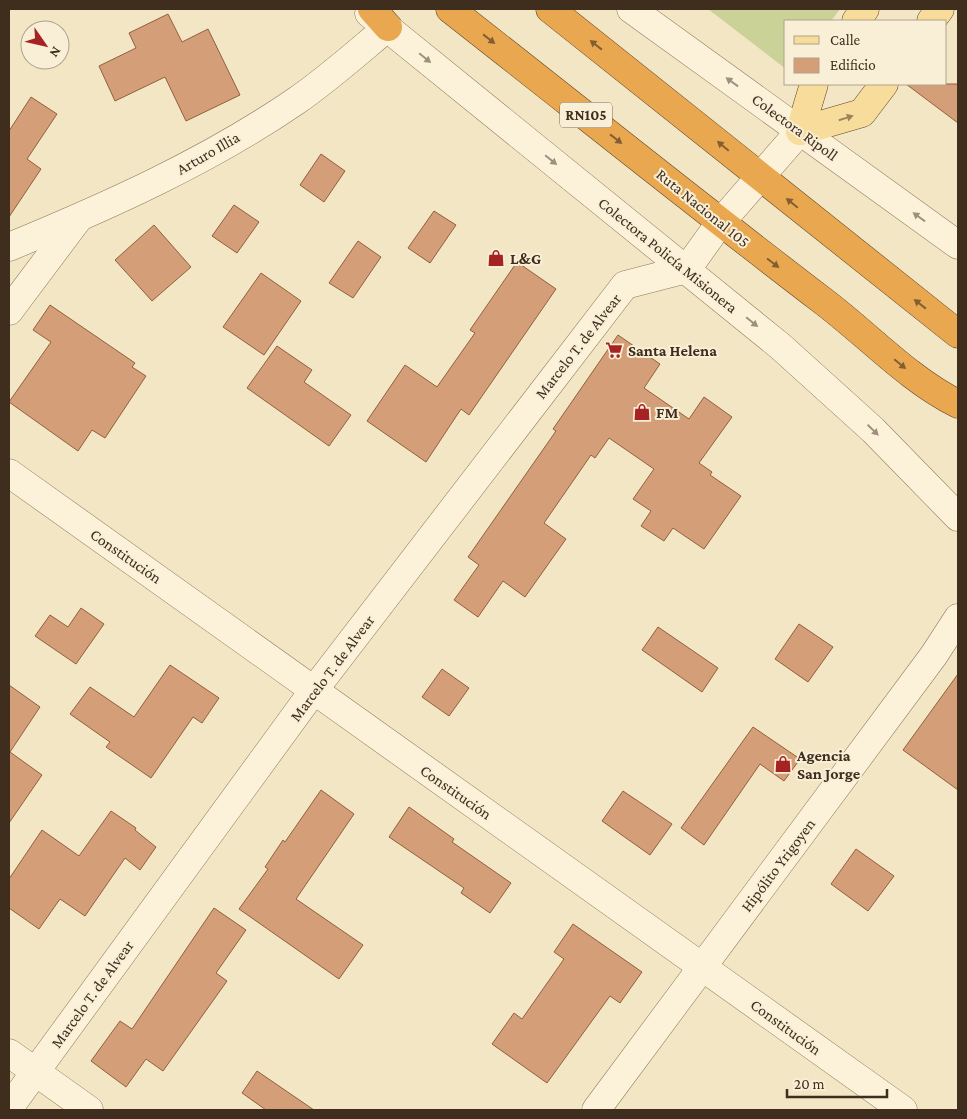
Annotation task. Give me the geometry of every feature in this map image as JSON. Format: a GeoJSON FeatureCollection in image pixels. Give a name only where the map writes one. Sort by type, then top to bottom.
{"type":"FeatureCollection","features":[{"type":"Feature","properties":{"kind":"highway","name":"Ruta Nacional 105"},"geometry":{"type":"LineString","coordinates":[[450,9],[720,223],[827,304],[934,392],[958,404]]}},
{"type":"Feature","properties":{"kind":"highway"},"geometry":{"type":"LineString","coordinates":[[550,9],[958,334]]}},
{"type":"Feature","properties":{"kind":"main road"},"geometry":{"type":"LineString","coordinates":[[857,20],[865,9]]}},
{"type":"Feature","properties":{"kind":"main road"},"geometry":{"type":"LineString","coordinates":[[932,20],[940,9]]}},
{"type":"Feature","properties":{"kind":"main road"},"geometry":{"type":"LineString","coordinates":[[800,131],[814,85]]}},
{"type":"Feature","properties":{"kind":"main road"},"geometry":{"type":"LineString","coordinates":[[800,131],[862,113],[883,85]]}},
{"type":"Feature","properties":{"kind":"street","name":"Colectora Policía Misionera"},"geometry":{"type":"LineString","coordinates":[[363,9],[380,18],[780,346],[873,430],[958,517]]}},
{"type":"Feature","properties":{"kind":"street","name":"Colectora Ripoll"},"geometry":{"type":"LineString","coordinates":[[631,9],[958,245]]}},
{"type":"Feature","properties":{"kind":"street","name":"Arturo Illia"},"geometry":{"type":"LineString","coordinates":[[9,247],[78,219],[190,165],[296,101],[380,18]]}},
{"type":"Feature","properties":{"kind":"street"},"geometry":{"type":"LineString","coordinates":[[687,269],[720,223],[800,131]]}},
{"type":"Feature","properties":{"kind":"street"},"geometry":{"type":"LineString","coordinates":[[9,311],[78,219]]}},
{"type":"Feature","properties":{"kind":"street","name":"Marcelo T. de Alvear"},"geometry":{"type":"LineString","coordinates":[[9,1108],[314,690],[625,285],[687,269]]}},
{"type":"Feature","properties":{"kind":"street","name":"Constitución"},"geometry":{"type":"LineString","coordinates":[[9,473],[903,1110]]}},
{"type":"Feature","properties":{"kind":"street","name":"Hipólito Yrigoyen"},"geometry":{"type":"LineString","coordinates":[[596,1110],[928,663],[958,618]]}},
{"type":"Feature","properties":{"kind":"street"},"geometry":{"type":"LineString","coordinates":[[9,1053],[89,1110]]}},
{"type":"Feature","properties":{"kind":"green space"},"geometry":{"type":"Polygon","coordinates":[[[708,9],[840,9],[832,20],[784,20],[784,67],[708,9]]]}},
{"type":"Feature","properties":{"kind":"building"},"geometry":{"type":"Polygon","coordinates":[[[168,14],[182,42],[208,29],[240,95],[186,121],[165,77],[115,101],[99,66],[136,48],[129,33],[168,14]]]}},
{"type":"Feature","properties":{"kind":"building"},"geometry":{"type":"Polygon","coordinates":[[[958,84],[958,123],[907,85],[958,84]]]}},
{"type":"Feature","properties":{"kind":"building"},"geometry":{"type":"Polygon","coordinates":[[[31,97],[57,114],[27,159],[41,169],[9,217],[9,131],[31,97]]]}},
{"type":"Feature","properties":{"kind":"building"},"geometry":{"type":"Polygon","coordinates":[[[321,154],[345,171],[324,202],[300,185],[321,154]]]}},
{"type":"Feature","properties":{"kind":"building"},"geometry":{"type":"Polygon","coordinates":[[[234,205],[259,222],[237,253],[212,236],[234,205]]]}},
{"type":"Feature","properties":{"kind":"building"},"geometry":{"type":"Polygon","coordinates":[[[434,211],[456,225],[430,263],[408,248],[434,211]]]}},
{"type":"Feature","properties":{"kind":"building"},"geometry":{"type":"Polygon","coordinates":[[[154,225],[191,267],[152,301],[115,260],[154,225]]]}},
{"type":"Feature","properties":{"kind":"building"},"geometry":{"type":"Polygon","coordinates":[[[358,241],[381,257],[353,298],[329,283],[358,241]]]}},
{"type":"Feature","properties":{"kind":"building"},"geometry":{"type":"Polygon","coordinates":[[[517,262],[556,289],[469,415],[461,409],[426,462],[367,421],[405,365],[437,387],[475,333],[470,330],[517,262]]]}},
{"type":"Feature","properties":{"kind":"building"},"geometry":{"type":"Polygon","coordinates":[[[261,273],[301,301],[264,355],[223,327],[261,273]]]}},
{"type":"Feature","properties":{"kind":"building"},"geometry":{"type":"Polygon","coordinates":[[[50,305],[135,363],[132,367],[146,376],[105,438],[92,430],[78,451],[9,402],[51,342],[33,330],[50,305]]]}},
{"type":"Feature","properties":{"kind":"building"},"geometry":{"type":"Polygon","coordinates":[[[618,335],[660,364],[644,388],[689,419],[704,397],[732,417],[699,463],[712,472],[710,475],[741,496],[704,549],[673,528],[664,541],[641,526],[651,511],[633,499],[654,469],[609,438],[595,458],[591,455],[544,523],[566,539],[525,597],[503,581],[478,617],[454,600],[479,565],[468,557],[556,431],[553,429],[618,335]]]}},
{"type":"Feature","properties":{"kind":"building"},"geometry":{"type":"Polygon","coordinates":[[[277,346],[312,370],[304,382],[351,415],[329,446],[247,388],[277,346]]]}},
{"type":"Feature","properties":{"kind":"building"},"geometry":{"type":"Polygon","coordinates":[[[81,608],[104,624],[76,664],[35,636],[50,615],[68,627],[81,608]]]}},
{"type":"Feature","properties":{"kind":"building"},"geometry":{"type":"Polygon","coordinates":[[[799,624],[833,647],[808,682],[775,659],[799,624]]]}},
{"type":"Feature","properties":{"kind":"building"},"geometry":{"type":"Polygon","coordinates":[[[658,627],[718,668],[702,692],[642,650],[658,627]]]}},
{"type":"Feature","properties":{"kind":"building"},"geometry":{"type":"Polygon","coordinates":[[[170,665],[219,698],[202,723],[193,717],[151,778],[106,747],[110,742],[70,714],[90,687],[134,717],[170,665]]]}},
{"type":"Feature","properties":{"kind":"building"},"geometry":{"type":"Polygon","coordinates":[[[442,669],[469,688],[449,716],[422,697],[442,669]]]}},
{"type":"Feature","properties":{"kind":"building"},"geometry":{"type":"Polygon","coordinates":[[[958,674],[958,790],[903,750],[958,674]]]}},
{"type":"Feature","properties":{"kind":"building"},"geometry":{"type":"Polygon","coordinates":[[[9,685],[40,707],[10,752],[42,775],[9,823],[9,685]]]}},
{"type":"Feature","properties":{"kind":"building"},"geometry":{"type":"Polygon","coordinates":[[[753,727],[800,759],[784,781],[760,764],[704,845],[681,828],[753,727]]]}},
{"type":"Feature","properties":{"kind":"building"},"geometry":{"type":"Polygon","coordinates":[[[321,790],[354,814],[296,899],[363,945],[339,979],[239,909],[268,869],[265,867],[283,840],[285,842],[321,790]]]}},
{"type":"Feature","properties":{"kind":"building"},"geometry":{"type":"Polygon","coordinates":[[[623,791],[672,824],[650,855],[602,821],[623,791]]]}},
{"type":"Feature","properties":{"kind":"building"},"geometry":{"type":"Polygon","coordinates":[[[409,807],[454,839],[452,842],[511,883],[490,913],[461,893],[464,888],[389,837],[409,807]]]}},
{"type":"Feature","properties":{"kind":"building"},"geometry":{"type":"Polygon","coordinates":[[[111,811],[136,828],[135,830],[156,847],[140,870],[125,858],[85,916],[60,899],[39,929],[9,908],[9,879],[42,830],[79,856],[111,811]]]}},
{"type":"Feature","properties":{"kind":"building"},"geometry":{"type":"Polygon","coordinates":[[[856,849],[894,876],[868,911],[831,884],[856,849]]]}},
{"type":"Feature","properties":{"kind":"building"},"geometry":{"type":"Polygon","coordinates":[[[214,908],[246,930],[216,973],[227,981],[163,1071],[146,1059],[126,1087],[91,1061],[120,1021],[132,1029],[214,908]]]}},
{"type":"Feature","properties":{"kind":"building"},"geometry":{"type":"Polygon","coordinates":[[[573,924],[642,972],[620,1003],[610,996],[547,1083],[492,1044],[514,1013],[522,1019],[564,959],[554,952],[573,924]]]}},
{"type":"Feature","properties":{"kind":"building"},"geometry":{"type":"Polygon","coordinates":[[[257,1071],[314,1110],[266,1110],[242,1093],[257,1071]]]}},
{"type":"Feature","properties":{"kind":"place","name":"L&G"},"geometry":{"type":"Point","coordinates":[496,258]}},
{"type":"Feature","properties":{"kind":"place","name":"Santa Helena"},"geometry":{"type":"Point","coordinates":[614,350]}},
{"type":"Feature","properties":{"kind":"place","name":"FM"},"geometry":{"type":"Point","coordinates":[642,412]}},
{"type":"Feature","properties":{"kind":"place","name":"Agencia San Jorge"},"geometry":{"type":"Point","coordinates":[783,764]}}]}
